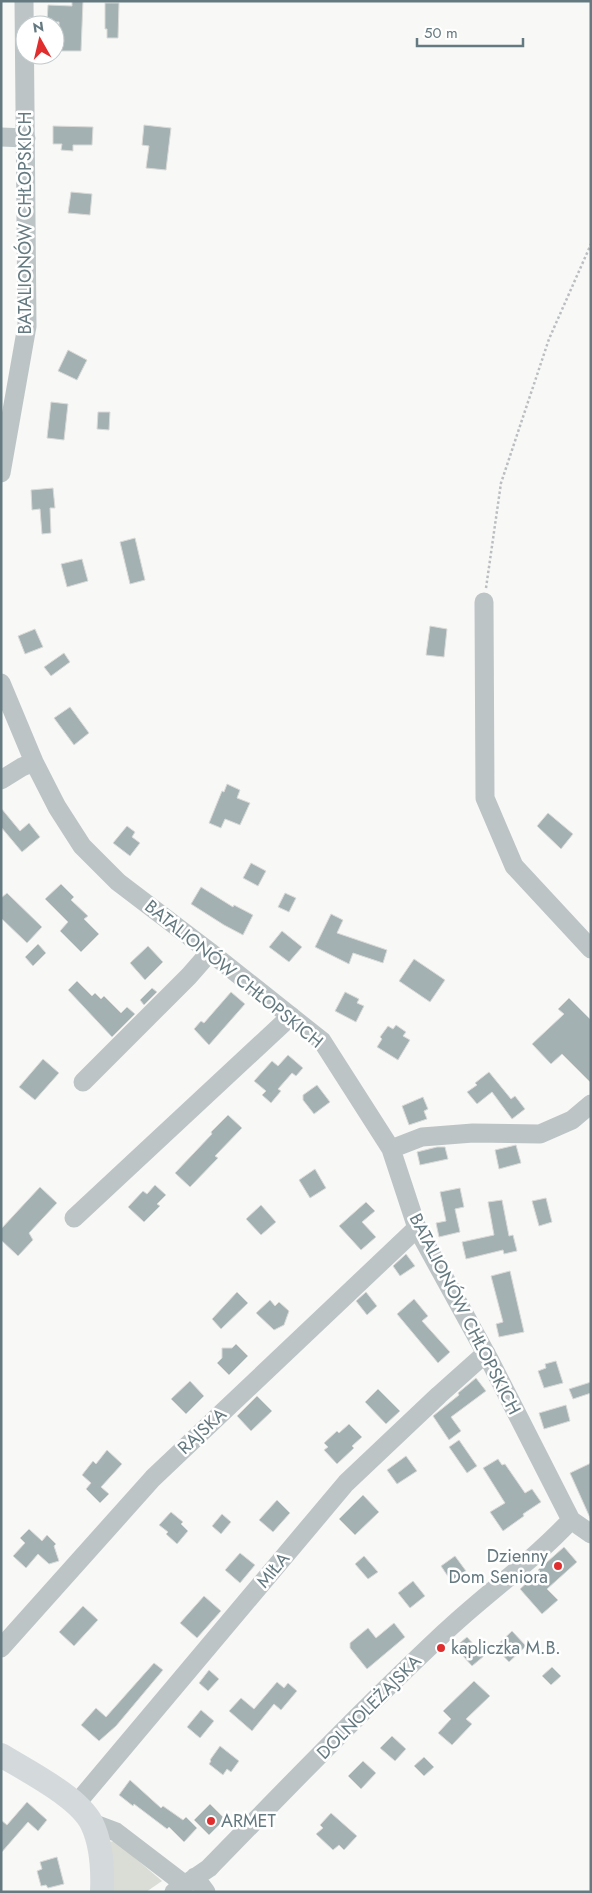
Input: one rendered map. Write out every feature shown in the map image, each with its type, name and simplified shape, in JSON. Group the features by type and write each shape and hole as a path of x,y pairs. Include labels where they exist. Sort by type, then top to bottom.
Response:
{"main road":[{"path":"2,1756 77,1803 92,1823 100,1848 103,1873 102,1892"}],"street":[{"name":"BATALIONÓW CHŁOPSKICH","path":"2,466 8,404 27,326 24,1"},
{"path":"1,136 26,138"},
{"path":"484,602 485,798 514,866 591,949"},
{"name":"BATALIONÓW CHŁOPSKICH","path":"1,683 34,762 56,807 82,846 118,882 322,1041 391,1149 417,1228 486,1353 571,1520"},
{"path":"1,780 34,762"},
{"path":"83,1082 189,976 210,952"},
{"path":"74,1218 291,1016"},
{"path":"391,1149 422,1137 473,1133 540,1134 572,1120 591,1104"},
{"name":"RAJSKA","path":"1,1648 153,1478 417,1228"},
{"name":"MIŁA","path":"77,1803 346,1483 439,1394 486,1353"},
{"path":"571,1520 591,1534"},
{"name":"DOLNOLEŻAJSKA","path":"189,1886 209,1868 386,1687 451,1627 554,1539 571,1520"},
{"path":"92,1823 116,1832 189,1886"}],"path":[{"path":"484,602 501,483 549,339 591,244"}],"shaded area":[{"path":"115,1841 162,1881 146,1892 112,1892 108,1842"}],"building":[{"path":"72,1 83,1 81,51 65,51 65,15 47,15 48,5 72,6"},
{"path":"105,3 119,3 118,38 107,38"},
{"path":"144,125 171,128 166,170 146,168 149,146 142,145"},
{"path":"53,126 93,127 92,145 73,145 73,151 61,150 62,144 53,144"},
{"path":"71,192 92,194 90,215 68,213"},
{"path":"68,350 87,360 77,380 58,371"},
{"path":"51,402 68,404 64,440 47,438"},
{"path":"98,412 110,412 109,430 97,429"},
{"path":"53,488 55,508 50,508 51,533 42,534 40,509 32,510 31,490"},
{"path":"135,538 145,580 130,584 120,542"},
{"path":"82,559 88,581 67,587 61,564"},
{"path":"430,626 447,629 444,657 426,655"},
{"path":"35,629 43,647 25,654 18,636"},
{"path":"64,653 70,662 51,676 44,667"},
{"path":"70,707 89,733 74,745 54,718"},
{"path":"227,784 240,790 237,798 250,803 240,825 225,819 221,828 209,823 222,791 224,792"},
{"path":"1,808 20,831 29,823 40,837 22,852 1,827"},
{"path":"548,813 573,834 561,849 537,826"},
{"path":"127,826 135,832 132,837 140,843 130,856 113,843"},
{"path":"251,863 266,871 258,886 243,878"},
{"path":"61,884 74,897 71,900 88,916 84,919 99,934 81,952 60,931 68,922 45,899"},
{"path":"201,887 233,907 234,905 253,915 243,935 191,904"},
{"path":"7,893 42,927 27,943 1,918 1,898"},
{"path":"285,893 296,898 289,912 278,907"},
{"path":"331,914 343,920 337,933 387,950 383,963 353,953 349,964 315,947"},
{"path":"282,931 302,947 289,962 269,947"},
{"path":"38,944 46,953 33,966 25,957"},
{"path":"148,946 163,962 145,980 130,963"},
{"path":"414,959 445,980 430,1002 399,981"},
{"path":"77,981 92,996 95,993 101,999 104,996 121,1013 127,1007 135,1014 112,1037 68,990"},
{"path":"152,988 157,992 144,1005 140,1000"},
{"path":"231,992 245,1004 209,1045 194,1029 201,1021 204,1023"},
{"path":"345,992 359,999 357,1003 364,1006 356,1022 335,1011"},
{"path":"569,998 591,1020 591,1083 562,1054 551,1064 532,1044 564,1014 558,1009"},
{"path":"396,1025 406,1032 403,1036 410,1040 398,1060 377,1047 382,1039 380,1037 388,1026 393,1029"},
{"path":"288,1055 303,1068 296,1076 292,1073 278,1089 281,1091 271,1103 262,1095 266,1091 254,1081 272,1061 278,1066"},
{"path":"43,1059 59,1073 35,1100 19,1087"},
{"path":"489,1072 511,1099 515,1096 525,1109 512,1119 492,1092 477,1104 467,1092 477,1085 475,1083"},
{"path":"317,1085 330,1102 314,1114 303,1100 303,1095"},
{"path":"423,1097 428,1109 424,1111 427,1119 409,1125 402,1106"},
{"path":"228,1115 242,1128 215,1156 218,1158 190,1187 175,1173"},
{"path":"516,1145 521,1163 499,1169 495,1150"},
{"path":"445,1147 448,1159 420,1165 417,1152"},
{"path":"315,1169 326,1188 310,1198 299,1180"},
{"path":"155,1185 166,1195 157,1204 160,1206 144,1222 128,1207 143,1191 147,1194"},
{"path":"40,1187 57,1203 29,1233 33,1240 18,1256 1,1240 1,1229"},
{"path":"460,1188 464,1207 455,1209 460,1232 439,1237 436,1223 446,1221 440,1192"},
{"path":"546,1198 552,1222 539,1226 532,1201"},
{"path":"502,1200 509,1236 513,1235 517,1251 504,1254 503,1250 466,1259 462,1242 494,1235 488,1202"},
{"path":"366,1202 375,1211 362,1222 376,1237 361,1250 339,1226"},
{"path":"261,1205 276,1222 261,1235 246,1219"},
{"path":"406,1254 415,1266 400,1276 393,1266"},
{"path":"510,1271 524,1332 499,1337 496,1324 503,1322 491,1276"},
{"path":"237,1292 248,1303 221,1329 212,1319"},
{"path":"366,1292 377,1306 367,1315 356,1301"},
{"path":"414,1299 428,1316 422,1321 450,1352 438,1363 397,1314"},
{"path":"270,1300 275,1306 279,1302 289,1311 284,1325 274,1330 256,1313"},
{"path":"236,1344 248,1356 229,1375 217,1363 222,1358 222,1348 232,1348"},
{"path":"556,1361 563,1383 544,1388 538,1371 546,1368 545,1364"},
{"path":"476,1378 486,1391 451,1417 461,1431 449,1440 433,1416"},
{"path":"190,1381 204,1396 186,1414 171,1399"},
{"path":"591,1382 591,1393 573,1399 569,1389"},
{"path":"378,1389 400,1411 386,1424 365,1402"},
{"path":"257,1396 272,1411 251,1431 237,1416"},
{"path":"566,1405 570,1421 544,1429 539,1413"},
{"path":"349,1424 362,1437 352,1446 354,1448 337,1464 324,1450 328,1447 324,1443 337,1431 339,1433"},
{"path":"459,1440 477,1466 467,1473 449,1447"},
{"path":"107,1450 122,1464 101,1487 109,1494 100,1503 86,1489 91,1483 82,1475 93,1461 96,1464"},
{"path":"406,1456 417,1471 397,1484 387,1470"},
{"path":"498,1459 502,1465 505,1464 525,1493 532,1489 541,1502 503,1531 490,1512 505,1503 483,1468"},
{"path":"591,1463 591,1520 570,1473"},
{"path":"363,1495 379,1512 355,1535 339,1519"},
{"path":"277,1500 290,1513 273,1532 259,1520"},
{"path":"171,1512 183,1522 181,1524 188,1531 177,1544 166,1534 168,1532 159,1525"},
{"path":"222,1514 231,1522 221,1534 212,1526"},
{"path":"29,1529 42,1541 47,1535 56,1544 54,1546 59,1561 49,1564 38,1554 26,1568 13,1556 25,1543 20,1538"},
{"path":"564,1547 577,1562 547,1589 558,1600 542,1614 520,1589"},
{"path":"240,1553 255,1565 240,1583 225,1570"},
{"path":"364,1556 378,1572 368,1579 355,1564"},
{"path":"455,1556 466,1571 451,1581 441,1566"},
{"path":"413,1581 425,1596 410,1608 398,1593"},
{"path":"204,1596 221,1611 197,1638 180,1623"},
{"path":"83,1606 98,1620 74,1646 59,1632"},
{"path":"394,1623 405,1637 367,1669 350,1648 350,1643 368,1628 376,1638"},
{"path":"512,1631 526,1646 509,1662 495,1647"},
{"path":"467,1637 484,1656 472,1666 455,1647"},
{"path":"154,1663 163,1670 116,1726 99,1741 81,1725 96,1708 106,1717"},
{"path":"552,1667 561,1676 551,1685 542,1676"},
{"path":"209,1670 219,1679 208,1691 199,1683"},
{"path":"474,1681 490,1696 466,1719 472,1724 452,1745 438,1733 451,1719 443,1711"},
{"path":"277,1682 284,1688 288,1683 297,1691 281,1710 274,1704 252,1731 229,1711 241,1698 254,1709"},
{"path":"201,1710 214,1721 200,1738 187,1727"},
{"path":"392,1736 406,1749 395,1761 380,1748"},
{"path":"220,1746 239,1761 231,1772 227,1769 223,1775 209,1764"},
{"path":"424,1757 434,1767 424,1776 414,1766"},
{"path":"363,1761 376,1773 361,1789 348,1776"},
{"path":"130,1780 161,1808 163,1806 183,1820 186,1817 197,1828 184,1842 169,1827 167,1829 134,1804 133,1806 119,1795"},
{"path":"27,1802 47,1820 38,1831 28,1822 1,1853 1,1820 7,1825"},
{"path":"210,1804 225,1819 209,1835 194,1820"},
{"path":"331,1813 357,1836 344,1850 339,1845 333,1850 316,1834 323,1828 320,1825"},
{"path":"57,1857 64,1884 48,1888 46,1885 41,1886 37,1871 42,1869 40,1862"}],"place":[{"name":"Dzienny Dom Seniora","path":"558,1566"},
{"name":"kapliczka M.B.","path":"441,1648"},
{"name":"ARMET","path":"211,1821"}]}
